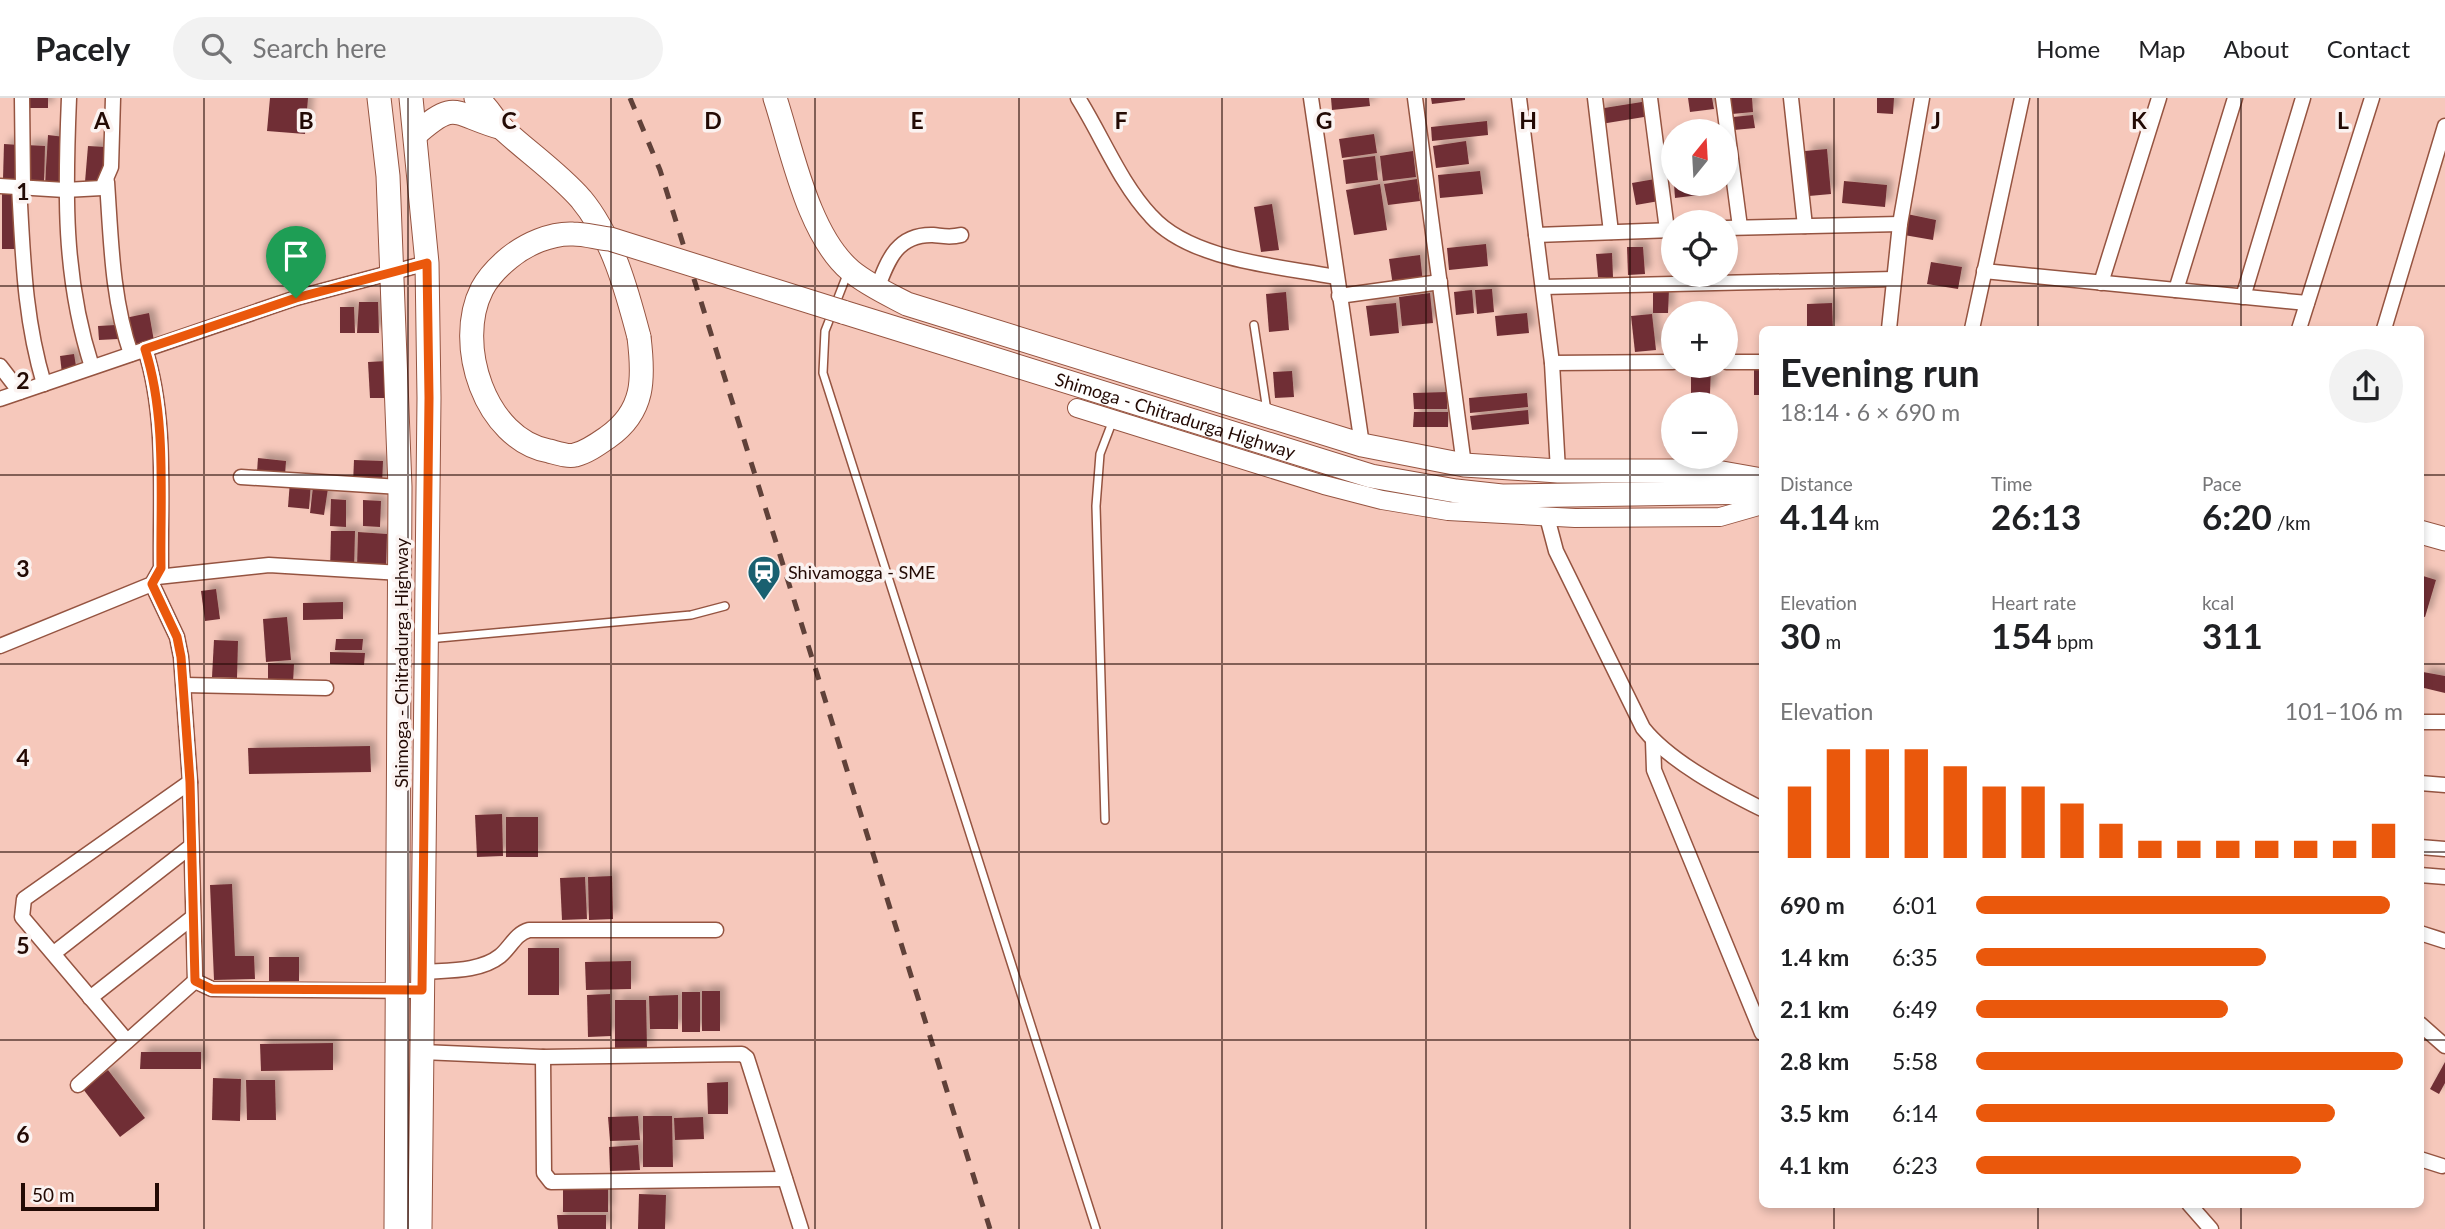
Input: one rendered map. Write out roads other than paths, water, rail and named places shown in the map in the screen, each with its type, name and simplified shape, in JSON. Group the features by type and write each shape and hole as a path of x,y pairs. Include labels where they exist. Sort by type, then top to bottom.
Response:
{"main road":[{"name":"Shimoga - Chitradurga Highway","path":"379,98 388,176 400,487 396,1229"},
{"name":"Shimoga - Chitradurga Highway","path":"411,98 427,263 429,398 424,639 420,1229"},
{"name":"Shimoga - Chitradurga Highway","path":"430,98 467,105 502,128 571,189 592,215 604,238 613,255 639,337 643,380 636,407 617,431 596,446 573,456 540,450 514,435 494,410 474,371 474,312 491,273 534,241 571,233 604,238 610,239 1371,476 1502,496 1759,492"},
{"path":"775,98 810,206 828,243 849,269 877,289 907,304 1362,445 1464,465 1558,471 1710,471 1759,479"},
{"path":"415,135 433,116 467,105"},
{"path":"2424,533 2444,538"}],"street":[{"path":"22,98 21,186 27,311 30,338 44,384"},
{"path":"69,98 65,190 71,287 78,322 92,367"},
{"path":"113,98 111,167 107,182 113,273 122,329 154,375 159,443 161,568 155,581 177,637 184,685 190,782 195,981"},
{"path":"1078,98 1152,218 1188,242 1223,256 1336,277"},
{"path":"1311,98 1362,445"},
{"path":"1415,98 1464,465"},
{"path":"1519,98 1552,363 1558,471"},
{"path":"1595,98 1611,232"},
{"path":"1650,98 1667,210"},
{"path":"1723,98 1731,210"},
{"path":"1791,98 1805,226"},
{"path":"1889,326 1900,224 1922,98"},
{"path":"1973,326 2022,98"},
{"path":"2101,283 2159,98"},
{"path":"2176,290 2235,98"},
{"path":"2243,297 2304,98"},
{"path":"2300,326 2372,98"},
{"path":"2385,326 2445,126"},
{"path":"0,186 94,190 107,182"},
{"path":"1738,228 1900,224"},
{"path":"1536,234 1661,230"},
{"path":"877,289 890,256 904,241 919,236 951,238 961,235"},
{"path":"0,399 296,298 427,263"},
{"path":"1984,271 2308,303"},
{"path":"1543,287 1894,279"},
{"path":"1339,296 1440,282"},
{"path":"1552,363 1661,362"},
{"path":"1738,362 1759,362"},
{"path":"0,366 20,392"},
{"path":"1077,408 1382,500 1448,511 1547,517 1720,517 1759,506"},
{"path":"241,477 400,487"},
{"path":"1547,517 1556,551 1643,728 1653,741 1729,793 1759,808"},
{"path":"0,646 155,581 269,565 401,573"},
{"path":"184,685 326,688"},
{"path":"2424,722 2445,722"},
{"path":"1653,741 1654,770 1759,1026"},
{"path":"127,1041 22,917 24,899 190,782"},
{"path":"2424,783 2445,785"},
{"path":"54,953 190,847"},
{"path":"2424,847 2445,849"},
{"path":"2424,875 2445,877"},
{"path":"90,998 193,917"},
{"path":"195,981 212,989 398,990 490,962 501,955 520,932 529,930 716,930"},
{"path":"2424,934 2445,941"},
{"path":"78,1086 195,981"},
{"path":"2424,1028 2445,1046"},
{"path":"422,1052 543,1057 742,1054 747,1058 801,1229"},
{"path":"543,1057 544,1173 551,1182 785,1179"},
{"path":"2424,1160 2442,1166"},
{"path":"2193,1208 2211,1229"}],"lane":[{"path":"849,269 825,331 823,373 1096,1229"},
{"path":"1254,325 1267,416"},
{"path":"1105,820 1096,506 1100,454 1114,419"},
{"path":"424,639 691,615 725,606"}],"railway":[{"path":"630,98 660,170 990,1229"}],"place":[{"name":"Shivamogga - SME","path":"764,602"}]}
